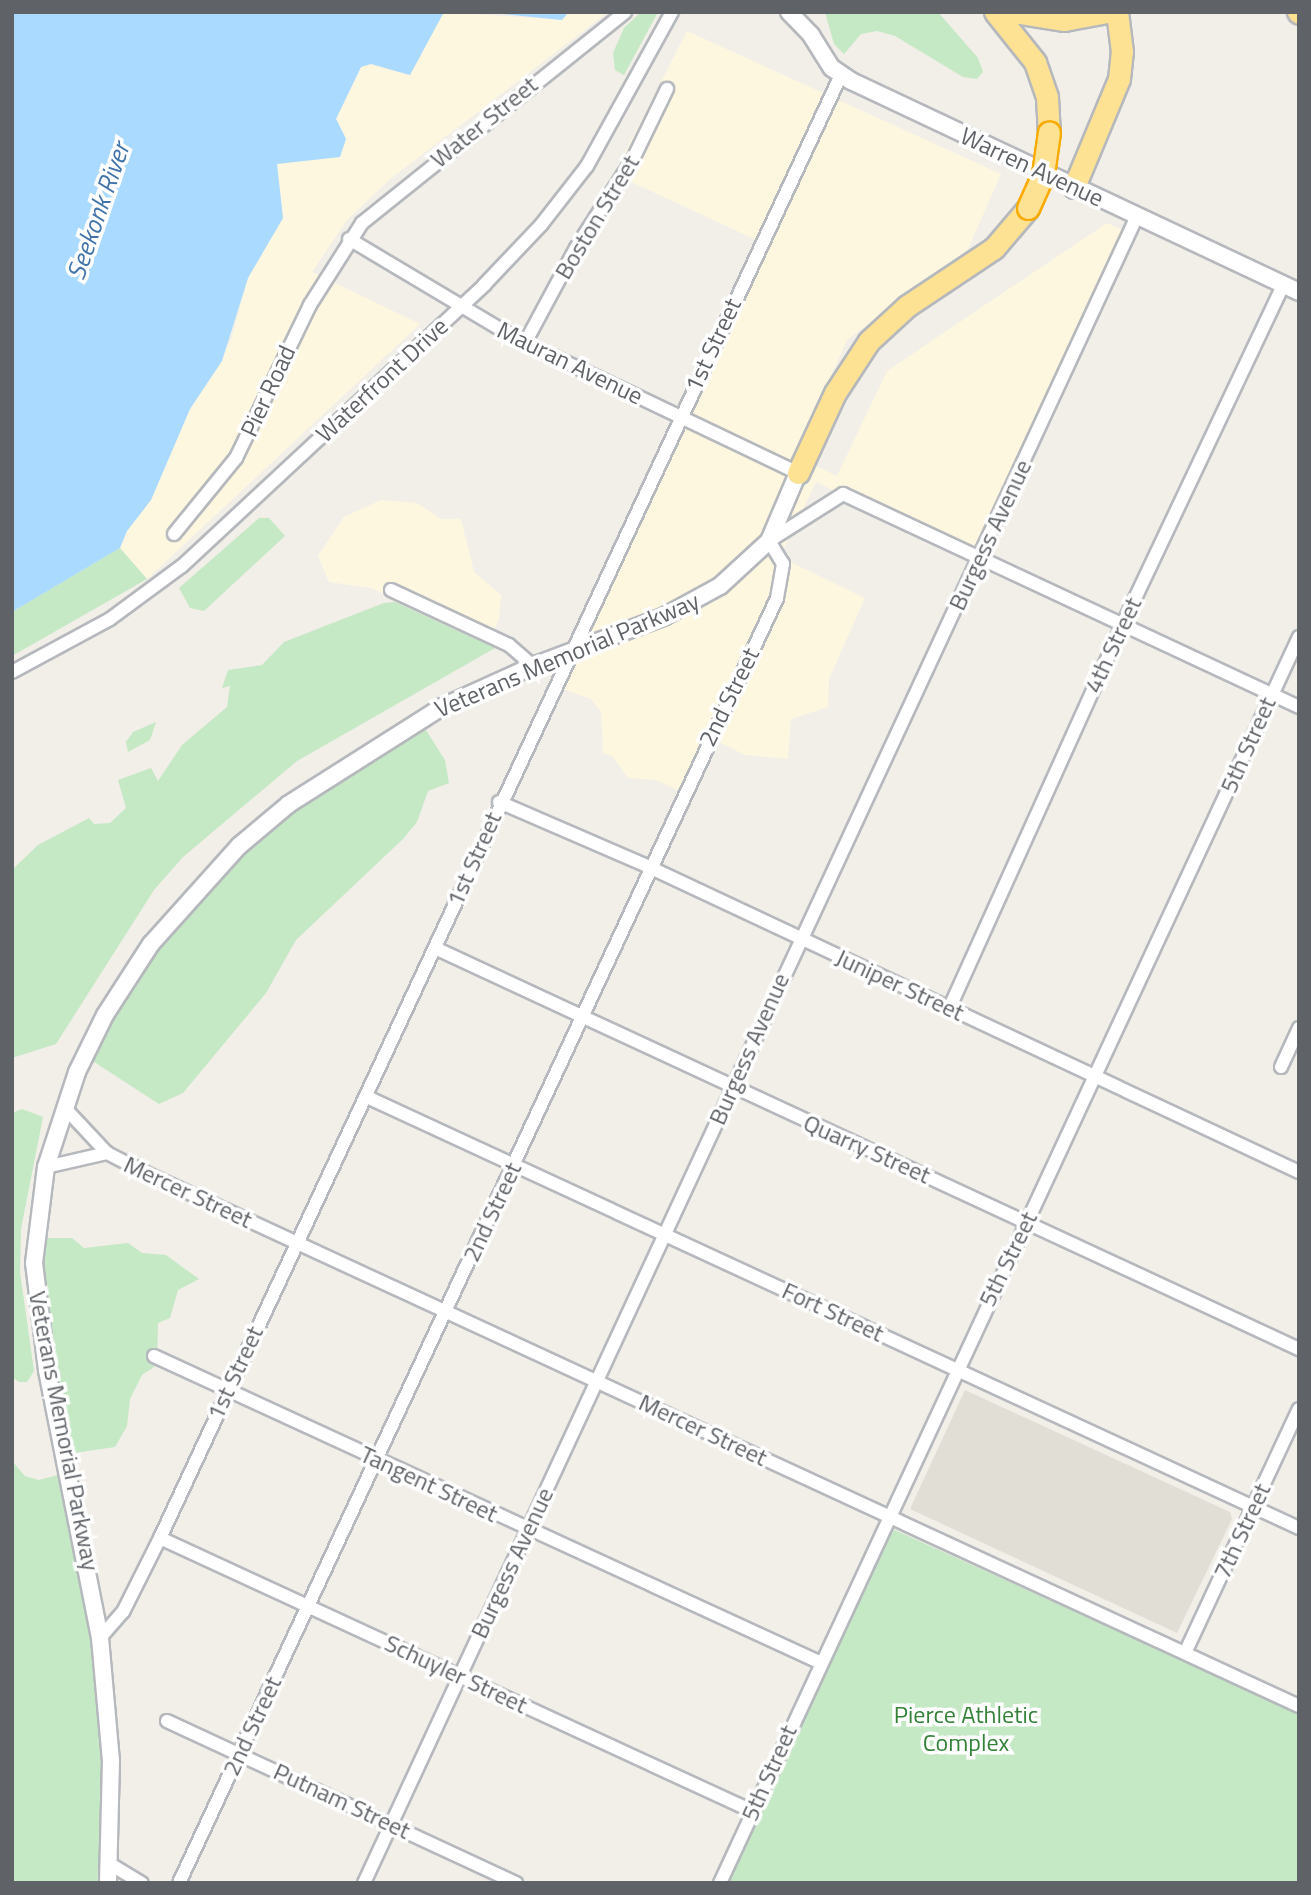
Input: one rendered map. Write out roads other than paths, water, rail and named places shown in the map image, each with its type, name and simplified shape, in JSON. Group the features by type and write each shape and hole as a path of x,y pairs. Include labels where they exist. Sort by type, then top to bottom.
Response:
{"highway":[{"path":"798,473 835,393 869,341 907,306 994,248 1028,208 1043,174 1049,132 1047,97 1035,62 995,12"},
{"path":"1013,12 1051,20 1098,15"},
{"path":"1074,187 1119,79 1122,38 1117,12"}],"main road":[{"path":"777,12 792,16"},
{"name":"Warren Avenue","path":"792,16 841,75 1299,292"},
{"name":"Veterans Memorial Parkway","path":"108,1883 111,1760 100,1638 40,1323 34,1264 46,1167 64,1107 105,1015 151,944 239,846 289,804 388,737 533,666 570,654 702,598 739,571 769,541 798,473"}],"street":[{"name":"Water Street","path":"349,239 380,206 625,12"},
{"name":"Waterfront Drive","path":"12,672 110,619 177,571 532,236 587,166 672,12"},
{"name":"1st Street","path":"100,1638 123,1612 160,1538 295,1241 367,1097 499,802 841,75"},
{"name":"Boston Street","path":"525,343 581,239 633,159 667,89"},
{"name":"Burgess Avenue","path":"364,1883 800,937 980,559 1137,216"},
{"name":"Mauran Avenue","path":"349,239 525,343 798,473"},
{"name":"Pier Road","path":"174,534 236,458 306,312 349,239"},
{"name":"4th Street","path":"949,1009 1122,626 1283,284"},
{"path":"769,541 843,494 1299,707"},
{"name":"2nd Street","path":"180,1883 375,1458 583,1018 649,867 777,598 783,564 769,541"},
{"path":"391,590 509,645 533,666"},
{"name":"5th Street","path":"720,1883 955,1369 1171,918 1270,694 1299,637"},
{"name":"Juniper Street","path":"499,802 649,867 1299,1172"},
{"name":"Quarry Street","path":"435,948 1299,1349"},
{"path":"1281,1067 1299,1028"},
{"name":"Fort Street","path":"367,1097 1299,1528"},
{"name":"Mercer Street","path":"64,1107 107,1153 1299,1706"},
{"name":"Mercer Street","path":"46,1167 107,1153"},
{"name":"Tangent Street","path":"155,1356 819,1662"},
{"name":"7th Street","path":"1185,1653 1299,1409"},
{"name":"Schuyler Street","path":"160,1538 752,1811"},
{"name":"Putnam Street","path":"167,1721 516,1883"},
{"path":"110,1864 142,1883"}],"water":[{"name":"Seekonk River","path":"12,12 444,12 410,75 371,64 361,67 336,119 346,139 340,157 277,164 283,218 248,278 222,361 190,409 151,500 127,531 120,548 12,612"},
{"path":"483,12 568,12 568,13 562,20"}],"park label":[{"name":"Pierce Athletic Complex","path":"966,1729"}]}
